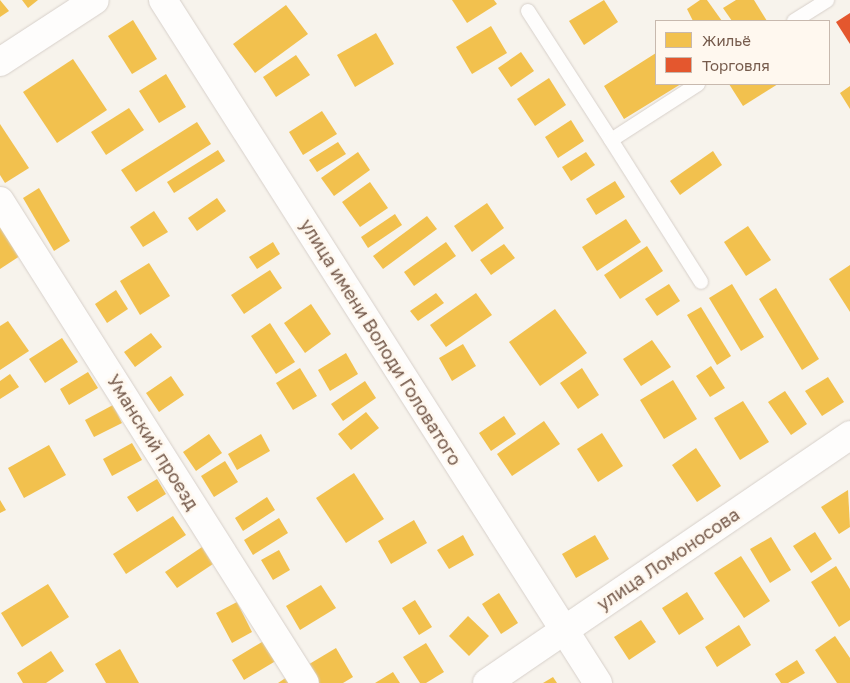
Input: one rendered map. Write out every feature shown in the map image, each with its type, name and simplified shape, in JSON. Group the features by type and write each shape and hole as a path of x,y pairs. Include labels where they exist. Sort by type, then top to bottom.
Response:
{"street":[{"path":"0,62 95,0"},
{"name":"улица имени Володи Головатого","path":"163,0 598,683"},
{"name":"Уманский проезд","path":"0,201 305,683"},
{"name":"улица Ломоносова","path":"487,683 850,435"}],"lane":[{"path":"796,20 827,0"},
{"path":"528,11 701,282"},
{"path":"611,140 696,85"}],"building: Жильё":[{"path":"0,0 9,11 0,17"},
{"path":"22,0 38,0 28,8"},
{"path":"452,0 494,0 497,4 467,23"},
{"path":"604,0 618,22 584,45 569,21"},
{"path":"700,0 707,0 721,20 692,20 687,9"},
{"path":"736,0 754,0 766,20 731,20 723,8"},
{"path":"286,5 308,34 255,73 233,44"},
{"path":"133,20 157,59 132,74 108,36"},
{"path":"491,26 507,53 472,74 456,47"},
{"path":"376,33 394,64 355,87 337,55"},
{"path":"521,52 534,71 511,87 498,68"},
{"path":"655,54 655,85 679,85 624,119 604,86"},
{"path":"296,55 310,75 276,97 263,77"},
{"path":"73,59 107,110 57,143 23,92"},
{"path":"166,74 186,107 159,123 139,91"},
{"path":"549,78 566,105 535,126 517,99"},
{"path":"730,85 776,85 743,106"},
{"path":"850,86 850,109 840,93"},
{"path":"129,108 144,130 106,155 91,132"},
{"path":"322,111 337,134 303,155 289,132"},
{"path":"571,120 584,141 558,158 545,137"},
{"path":"197,122 211,144 136,192 121,170"},
{"path":"0,124 29,168 5,183 0,175"},
{"path":"338,142 346,154 317,172 309,160"},
{"path":"218,150 225,161 174,193 167,182"},
{"path":"713,151 722,165 680,195 670,181"},
{"path":"358,152 370,170 334,196 321,178"},
{"path":"586,152 595,165 571,181 562,167"},
{"path":"615,181 625,197 596,215 586,199"},
{"path":"370,182 388,208 360,227 342,202"},
{"path":"39,188 70,241 54,251 23,198"},
{"path":"217,198 226,211 197,231 188,218"},
{"path":"487,203 504,228 472,252 454,226"},
{"path":"154,211 168,232 143,247 130,227"},
{"path":"395,214 402,225 368,248 361,237"},
{"path":"427,216 437,229 383,269 373,256"},
{"path":"0,217 23,254 0,269"},
{"path":"626,219 641,242 597,271 582,247"},
{"path":"748,226 771,260 746,276 724,242"},
{"path":"273,242 280,254 257,269 249,257"},
{"path":"446,242 456,256 414,286 404,272"},
{"path":"504,244 515,258 491,275 480,260"},
{"path":"647,246 663,271 620,299 604,275"},
{"path":"149,263 170,296 140,315 120,281"},
{"path":"850,265 850,312 829,279"},
{"path":"270,270 282,288 244,314 231,295"},
{"path":"669,284 680,301 657,316 645,299"},
{"path":"732,284 764,337 741,351 709,298"},
{"path":"776,288 819,359 802,370 759,299"},
{"path":"116,290 128,309 107,323 95,304"},
{"path":"436,293 444,303 418,321 410,311"},
{"path":"476,293 492,315 446,347 430,325"},
{"path":"311,304 331,334 305,353 284,323"},
{"path":"701,307 731,356 717,365 687,315"},
{"path":"555,309 587,353 540,386 509,342"},
{"path":"8,321 29,351 0,370 0,326"},
{"path":"270,323 295,362 276,374 251,336"},
{"path":"151,333 162,347 135,367 124,352"},
{"path":"62,338 78,362 45,383 29,359"},
{"path":"652,340 671,367 641,386 623,359"},
{"path":"463,344 476,366 452,381 439,358"},
{"path":"346,353 358,374 330,391 318,370"},
{"path":"711,366 725,388 710,397 696,376"},
{"path":"300,368 317,396 293,410 276,383"},
{"path":"582,368 599,395 578,409 560,383"},
{"path":"88,372 98,388 69,405 60,389"},
{"path":"10,374 19,387 0,399 0,381"},
{"path":"171,376 184,395 159,412 146,393"},
{"path":"828,377 844,402 822,416 805,391"},
{"path":"673,380 697,419 664,439 640,400"},
{"path":"365,381 376,398 343,421 331,404"},
{"path":"785,391 807,424 791,435 768,402"},
{"path":"743,401 769,442 740,460 714,418"},
{"path":"113,405 122,423 94,437 85,420"},
{"path":"366,412 379,428 351,450 338,434"},
{"path":"504,416 516,434 491,451 479,433"},
{"path":"544,421 560,444 512,476 497,454"},
{"path":"602,433 623,466 598,482 577,449"},
{"path":"209,434 222,453 196,471 183,452"},
{"path":"261,434 270,451 237,470 228,454"},
{"path":"132,443 142,460 112,476 103,459"},
{"path":"49,445 66,475 24,498 8,468"},
{"path":"696,448 721,486 697,502 672,465"},
{"path":"225,461 238,482 214,497 201,476"},
{"path":"354,473 384,519 346,543 316,498"},
{"path":"157,479 166,494 137,512 127,497"},
{"path":"848,490 850,527 839,534 821,507"},
{"path":"267,497 275,510 243,531 235,518"},
{"path":"0,500 6,510 0,513"},
{"path":"173,516 186,535 126,574 113,554"},
{"path":"279,518 288,533 253,555 244,540"},
{"path":"414,520 427,543 391,564 378,541"},
{"path":"815,532 832,559 811,573 793,546"},
{"path":"463,535 474,555 449,569 437,550"},
{"path":"595,535 609,559 576,578 562,554"},
{"path":"771,537 791,570 770,583 750,549"},
{"path":"202,547 213,564 177,588 165,572"},
{"path":"279,550 290,570 273,580 261,560"},
{"path":"741,556 770,601 744,618 714,573"},
{"path":"836,566 850,589 850,620 839,627 811,582"},
{"path":"48,584 69,617 22,647 1,613"},
{"path":"321,585 336,608 300,630 286,606"},
{"path":"687,592 704,619 679,635 662,608"},
{"path":"499,593 518,623 501,634 482,604"},
{"path":"415,600 432,627 419,635 402,608"},
{"path":"237,602 252,632 232,643 216,613"},
{"path":"468,616 489,636 469,656 449,636"},
{"path":"641,620 656,642 629,660 614,637"},
{"path":"739,625 751,645 717,667 705,647"},
{"path":"835,636 850,658 850,683 837,683 815,650"},
{"path":"267,639 279,659 244,680 232,660"},
{"path":"426,643 444,672 426,683 420,683 403,657"},
{"path":"336,648 353,677 343,683 316,683 306,666"},
{"path":"120,649 139,683 106,683 95,664"},
{"path":"51,651 64,671 46,683 23,683 17,673"},
{"path":"797,660 805,673 788,683 781,683 775,674"},
{"path":"393,672 400,683 375,683"},
{"path":"287,677 291,683 278,683"},
{"path":"553,677 557,683 543,683"}],"building: Торговля":[{"path":"850,13 850,44 836,22"}]}
